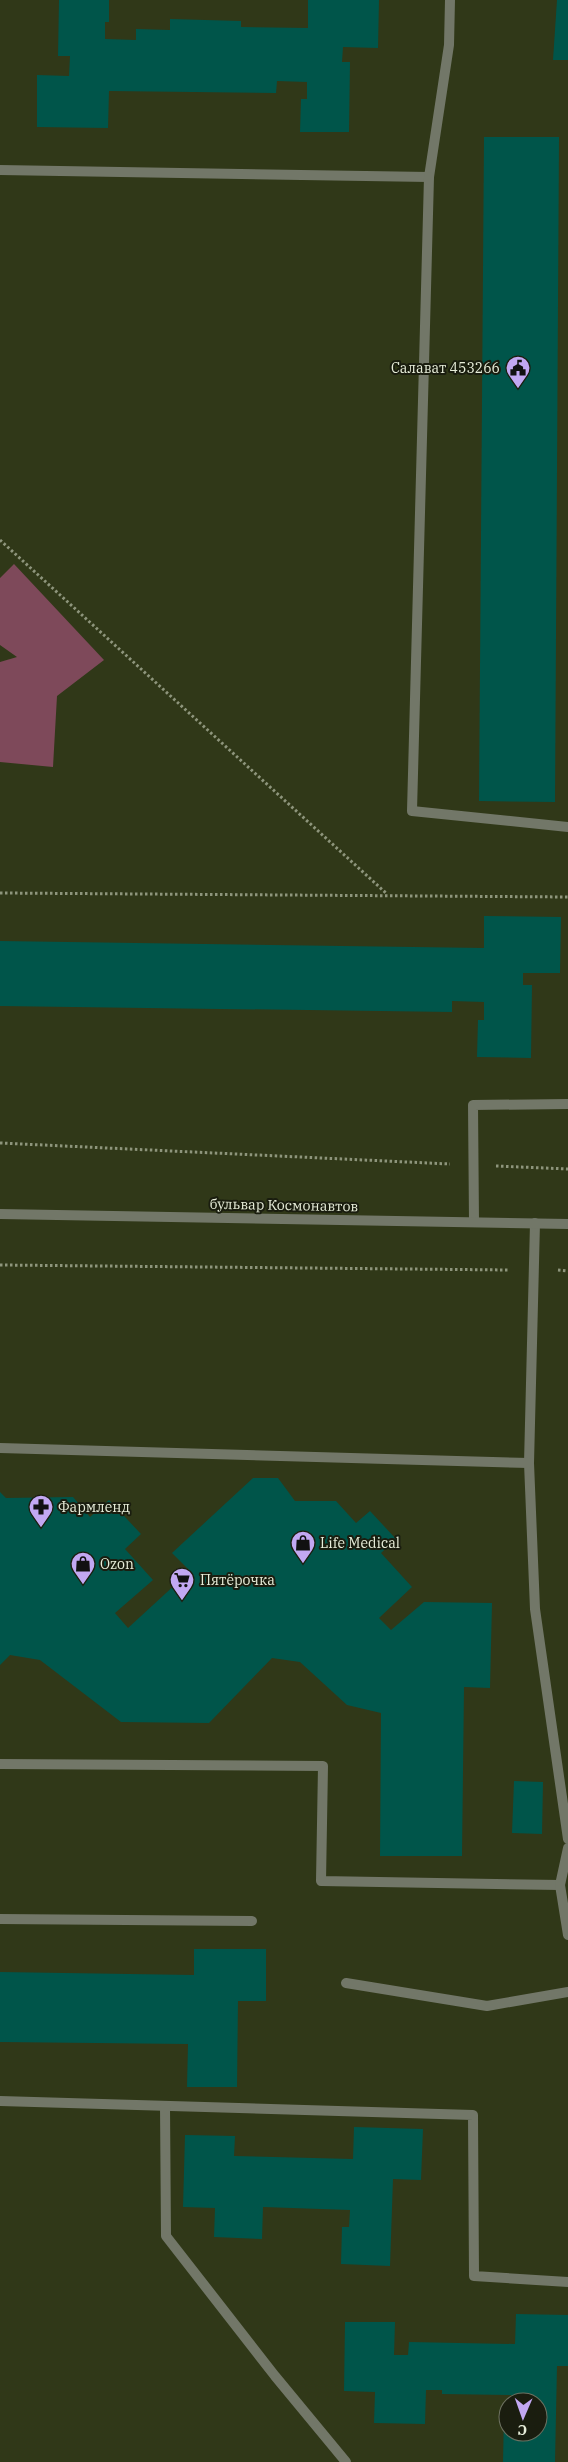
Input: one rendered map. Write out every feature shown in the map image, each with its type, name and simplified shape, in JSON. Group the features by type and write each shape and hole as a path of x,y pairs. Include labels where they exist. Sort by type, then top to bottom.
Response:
{"street":[{"path":"450,0 449,45 429,177 412,811 568,826"},
{"path":"0,170 429,177"},
{"path":"474,1222 473,1105 568,1104"},
{"name":"бульвар Космонавтов","path":"0,1214 568,1224"},
{"path":"535,1223 529,1463 535,1608 568,1839"},
{"path":"0,1448 529,1463"},
{"path":"0,1764 323,1766 321,1881 560,1885"},
{"path":"568,1848 560,1885 568,1936"},
{"path":"0,1919 252,1922"},
{"path":"346,1983 487,2006 568,1992"},
{"path":"0,2101 473,2115 474,2276 568,2282"},
{"path":"165,2106 166,2236 275,2376 346,2462"}],"path":[{"path":"0,540 387,894"},
{"path":"0,893 387,894 568,897"},
{"path":"0,1142 568,1169"},
{"path":"0,1266 568,1271"}],"shaded area":[{"path":"14,564 104,660 57,696 53,767 0,762 0,662 17,657 0,645 0,578"}],"building":[{"path":"59,0 109,0 109,22 105,22 105,39 136,40 136,29 170,30 170,19 241,21 241,27 308,28 308,0 379,0 378,48 343,47 342,62 350,62 349,132 300,132 301,99 307,99 307,82 277,81 276,93 109,91 108,128 37,127 37,75 69,76 70,56 58,56"},
{"path":"557,0 568,0 568,60 553,60"},
{"path":"484,137 559,137 555,802 479,801"},
{"path":"484,916 561,917 560,973 523,973 523,985 532,985 531,1058 477,1057 478,1020 484,1020 484,1002 452,1001 452,1012 0,1006 0,941 484,948"},
{"path":"253,1478 278,1478 295,1501 336,1501 356,1523 370,1511 396,1539 381,1553 412,1587 379,1618 391,1630 424,1602 492,1603 490,1688 464,1687 462,1856 380,1856 381,1713 347,1705 300,1662 272,1658 209,1723 121,1722 40,1660 10,1655 0,1665 0,1492 6,1498 73,1497 90,1517 109,1500 141,1534 125,1549 153,1580 115,1613 128,1628 190,1571 172,1553"},
{"path":"514,1781 543,1782 542,1834 512,1833"},
{"path":"194,1949 266,1949 266,2001 238,2001 237,2087 187,2087 188,2044 0,2042 0,1972 194,1975"},
{"path":"354,2127 423,2129 421,2180 393,2179 390,2266 341,2264 342,2227 349,2227 350,2210 263,2207 262,2239 214,2237 215,2208 183,2207 185,2135 235,2136 234,2156 353,2159"},
{"path":"516,2314 568,2315 568,2366 557,2366 555,2462 503,2462 503,2442 548,2442 548,2392 498,2392 498,2395 442,2394 442,2390 426,2390 425,2424 374,2423 375,2392 344,2391 345,2322 395,2322 394,2355 408,2355 409,2342 515,2344"}],"place":[{"name":"Салават 453266","path":"518,389"},
{"name":"Фармленд","path":"41,1528"},
{"name":"Life Medical","path":"303,1564"},
{"name":"Ozon","path":"83,1585"},
{"name":"Пятёрочка","path":"182,1601"}]}
